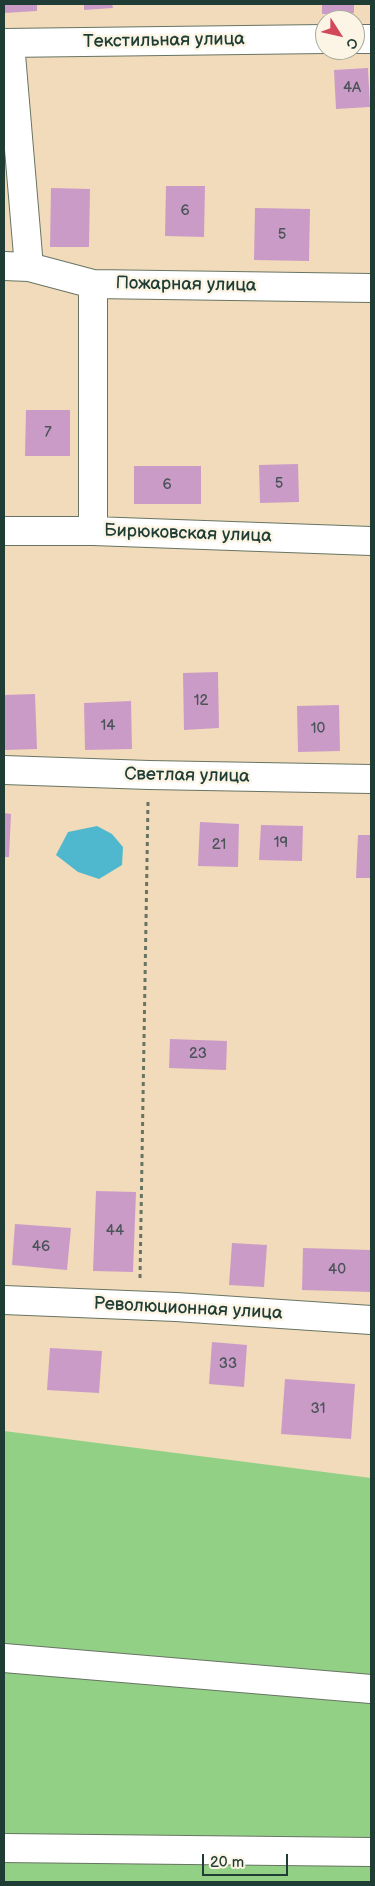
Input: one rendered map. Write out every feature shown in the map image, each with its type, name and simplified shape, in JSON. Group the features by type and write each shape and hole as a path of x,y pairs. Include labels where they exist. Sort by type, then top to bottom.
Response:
{"street":[{"name":"Текстильная улица","path":"7,43 315,39"},
{"path":"7,43 16,266"},
{"name":"Пожарная улица","path":"16,266 94,284 371,288"},
{"path":"93,530 94,284"},
{"name":"Бирюковская улица","path":"4,531 93,530 371,541"},
{"name":"Светлая улица","path":"4,770 371,780"},
{"name":"Революционная улица","path":"4,1300 371,1320"},
{"path":"4,1658 371,1689"},
{"path":"4,1848 371,1852"}],"path":[{"path":"140,1306 149,775"}],"green space":[{"path":"4,1431 371,1478 371,1882 4,1882"}],"water":[{"path":"97,826 112,834 123,847 122,865 99,879 78,872 56,855 68,832"}],"building":[{"path":"4,4 37,4 37,11 4,13"},
{"path":"84,4 112,4 113,8 84,10"},
{"path":"322,4 354,4 354,10 322,10"},
{"path":"368,68 370,107 336,109 334,70"},
{"path":"166,186 205,186 204,237 165,236"},
{"path":"51,188 90,189 89,247 50,247"},
{"path":"255,208 310,209 309,261 254,260"},
{"path":"26,410 70,410 70,456 25,456"},
{"path":"298,464 299,502 260,503 259,465"},
{"path":"134,466 201,466 201,504 134,504"},
{"path":"218,672 219,728 184,730 183,673"},
{"path":"35,694 37,749 4,750 4,695"},
{"path":"131,701 132,749 85,750 84,703"},
{"path":"339,705 340,751 298,752 297,706"},
{"path":"4,813 11,814 9,857 4,857"},
{"path":"200,822 239,824 238,867 198,866"},
{"path":"261,825 303,826 302,861 259,860"},
{"path":"358,835 371,835 371,878 356,878"},
{"path":"170,1039 227,1041 226,1070 169,1068"},
{"path":"96,1191 136,1192 133,1272 93,1271"},
{"path":"15,1224 71,1228 67,1270 12,1265"},
{"path":"232,1243 267,1245 264,1287 229,1285"},
{"path":"303,1248 371,1250 371,1292 302,1290"},
{"path":"212,1342 247,1345 244,1387 209,1384"},
{"path":"50,1348 102,1351 99,1393 47,1390"},
{"path":"285,1379 355,1384 351,1439 281,1434"}]}
